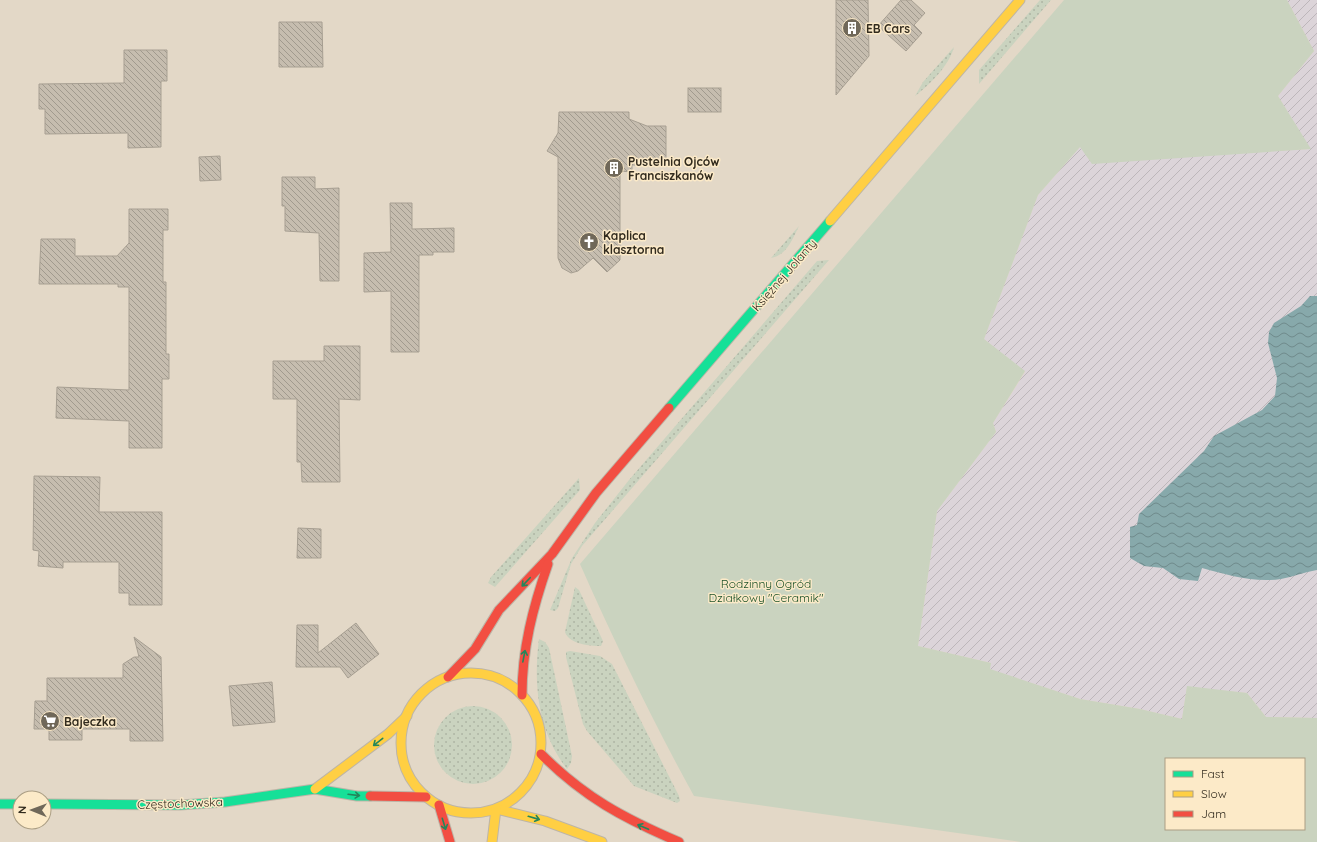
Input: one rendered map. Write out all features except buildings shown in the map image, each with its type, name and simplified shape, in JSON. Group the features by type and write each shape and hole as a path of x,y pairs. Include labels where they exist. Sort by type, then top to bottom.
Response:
{"main road":[{"name":"Księżnej Jolanty","path":"448,677 475,649 498,610 552,554 596,493 1020,0"},
{"name":"Księżnej Jolanty","path":"522,695 522,662 530,622 539,590 552,554"},
{"path":"464,673 480,673 496,677 510,684 522,695 532,708 538,722 542,738 541,754 535,771 526,787 513,800 496,809 474,814 462,813 439,806 426,797 414,784 406,768 402,751 402,733 407,716 417,699 431,686 448,677 464,673"},
{"name":"Częstochowska","path":"315,789 383,738 407,716"},
{"path":"541,754 575,787 603,807 629,821 679,842"},
{"name":"Częstochowska","path":"52,804 188,804 225,802 315,789 357,796 406,795 426,797"},
{"path":"0,804 12,804"},
{"path":"439,806 450,842"},
{"path":"496,809 545,821 593,841"},
{"path":"492,842 496,809"}],"shaded area":[{"path":"1287,0 1317,0 1317,718 1266,717 1247,693 1187,687 1182,719 1140,709 1080,699 989,669 991,663 918,646 937,511 996,432 993,423 1025,372 984,339 1038,195 1080,147 1236,153 1310,149 1278,96 1314,51"}],"green space":[{"path":"1040,0 1051,0 979,84 979,70"},
{"name":"Rodzinny Ogród Działkowy \"Ceramik\"","path":"1064,0 1287,0 1314,51 1278,96 1311,149 1092,164 1080,147 1038,195 984,339 1025,371 993,423 996,432 937,511 918,646 991,663 990,669 1080,699 1140,709 1182,719 1187,686 1247,693 1266,717 1317,718 1317,842 1021,842 694,796 663,739 580,564"},
{"path":"954,47 952,54 943,68 927,86 915,96 923,82"},
{"path":"799,226 785,250 781,254 771,258"},
{"path":"829,260 582,546 571,564 558,608 555,611 550,610 572,558 595,523 629,480 817,261"},
{"path":"579,478 580,490 495,587 488,583 491,577"},
{"path":"575,587 579,590 603,641 601,646 580,644 567,636 565,632"},
{"path":"539,639 545,642 549,648 572,756 571,763 567,769 557,755 550,740 540,707 537,674"},
{"path":"570,651 600,656 612,664 679,796 680,801 677,803 634,786 587,731 583,724 566,657 566,652"},
{"path":"473,706 488,709 500,718 509,730 512,745 509,760 500,772 488,781 473,784 458,781 446,772 437,760 434,745 437,730 446,718 458,709"}],"water":[{"path":"1310,296 1317,296 1317,570 1281,579 1261,580 1241,578 1202,568 1198,581 1179,579 1163,568 1144,566 1130,558 1130,527 1137,525 1139,514 1204,451 1214,436 1262,410 1275,396 1277,378 1268,343 1269,332 1274,323 1301,306"}],"traffic: fast":[{"path":"669,408 830,221"},
{"path":"52,804 180,805 225,802 315,789 357,796 370,796"},
{"path":"0,804 12,804"}],"traffic: slow":[{"path":"830,221 1020,0"},
{"path":"471,673 498,678 510,685 525,699 536,716 541,743 536,770 529,782 515,797 498,808 471,813 444,808 432,801 417,787 406,770 401,743 406,716 413,704 427,689 444,678 471,673"},
{"path":"315,789 388,734 407,716"},
{"path":"496,809 545,821 602,842"},
{"path":"492,842 496,809"}],"traffic: jam":[{"path":"448,677 475,649 499,610 552,554 596,493 669,408"},
{"path":"522,695 524,661 529,628 548,564"},
{"path":"541,754 573,783 605,805 622,815 679,842"},
{"path":"370,796 426,797"},
{"path":"439,805 450,842"}],"place":[{"name":"EB Cars","path":"852,28"},
{"name":"Pustelnia Ojców Franciszkanów","path":"614,168"},
{"name":"Kaplica klasztorna","path":"589,242"},
{"name":"Bajeczka","path":"50,721"}]}
